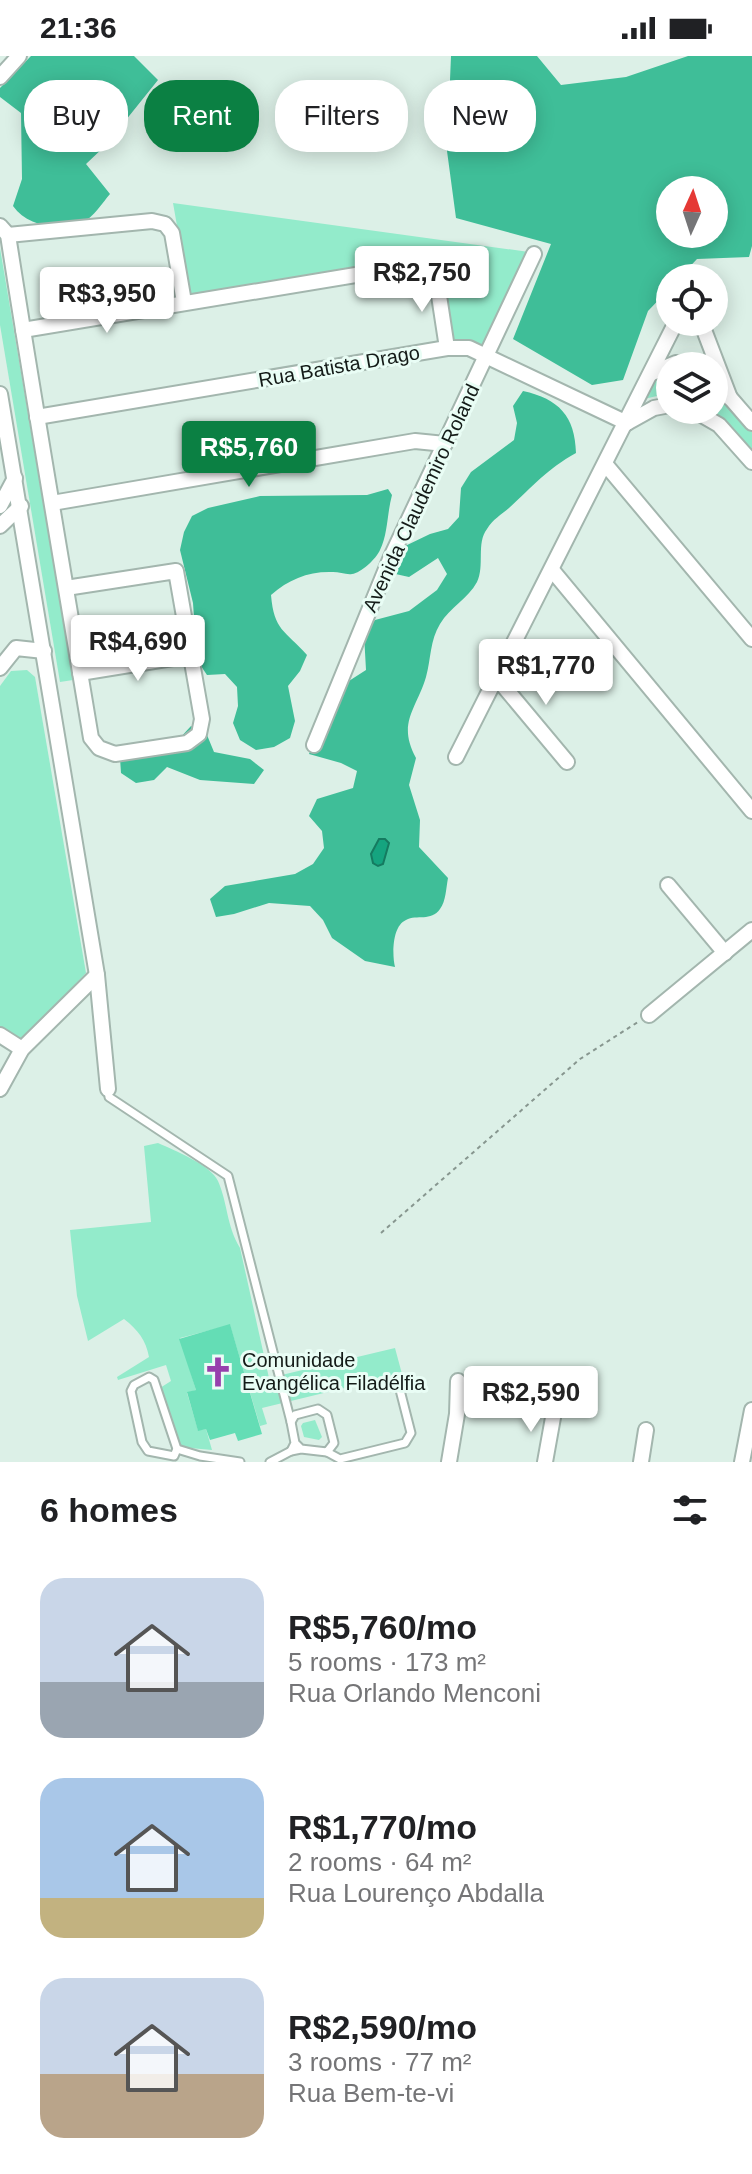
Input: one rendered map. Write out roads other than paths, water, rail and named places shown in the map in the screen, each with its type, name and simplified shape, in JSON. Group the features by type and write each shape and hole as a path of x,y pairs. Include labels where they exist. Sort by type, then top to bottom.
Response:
{"street":[{"path":"0,62 18,58"},
{"path":"0,77 18,58"},
{"path":"66,588 176,571 202,719 199,734 187,743 115,754 99,748 91,738 4,230 152,221 165,224 172,233 184,302"},
{"name":"Avenida Claudemiro Roland","path":"314,745 391,557 534,254"},
{"path":"23,330 416,265 427,267 436,276 447,348"},
{"path":"456,757 669,336"},
{"path":"706,336 730,398"},
{"name":"Rua Batista Drago","path":"37,417 447,348 469,348 627,423"},
{"path":"652,373 656,371"},
{"path":"0,394 97,975 108,1089"},
{"path":"728,396 752,423"},
{"path":"627,423 656,408"},
{"path":"717,424 752,462"},
{"path":"52,503 415,441 445,444"},
{"path":"606,465 752,639"},
{"path":"0,506 15,478"},
{"path":"0,526 21,506"},
{"path":"552,570 752,811"},
{"path":"0,668 16,648 44,651"},
{"path":"80,673 191,655"},
{"path":"496,677 567,762"},
{"path":"668,885 725,953"},
{"path":"649,1015 752,930"},
{"path":"0,1089 22,1049 97,975"},
{"path":"0,1035 22,1049"},
{"path":"449,1462 457,1414 458,1381"},
{"path":"742,1462 752,1410"},
{"path":"545,1462 554,1412"},
{"path":"641,1462 646,1430"}],"lane":[{"path":"108,1089 109,1097 228,1176 298,1446"},
{"path":"149,1377 154,1380 177,1449 174,1456 148,1451 142,1442 131,1391 134,1385 149,1377"},
{"path":"340,1461 405,1443 411,1433 400,1390"},
{"path":"291,1417 318,1409 327,1415 340,1461"},
{"path":"327,1452 334,1443"},
{"path":"270,1462 298,1446 327,1452 340,1461"},
{"path":"177,1449 240,1462"}],"place":[{"name":"Comunidade Evangélica Filadélfia","path":"218,1372"}]}
